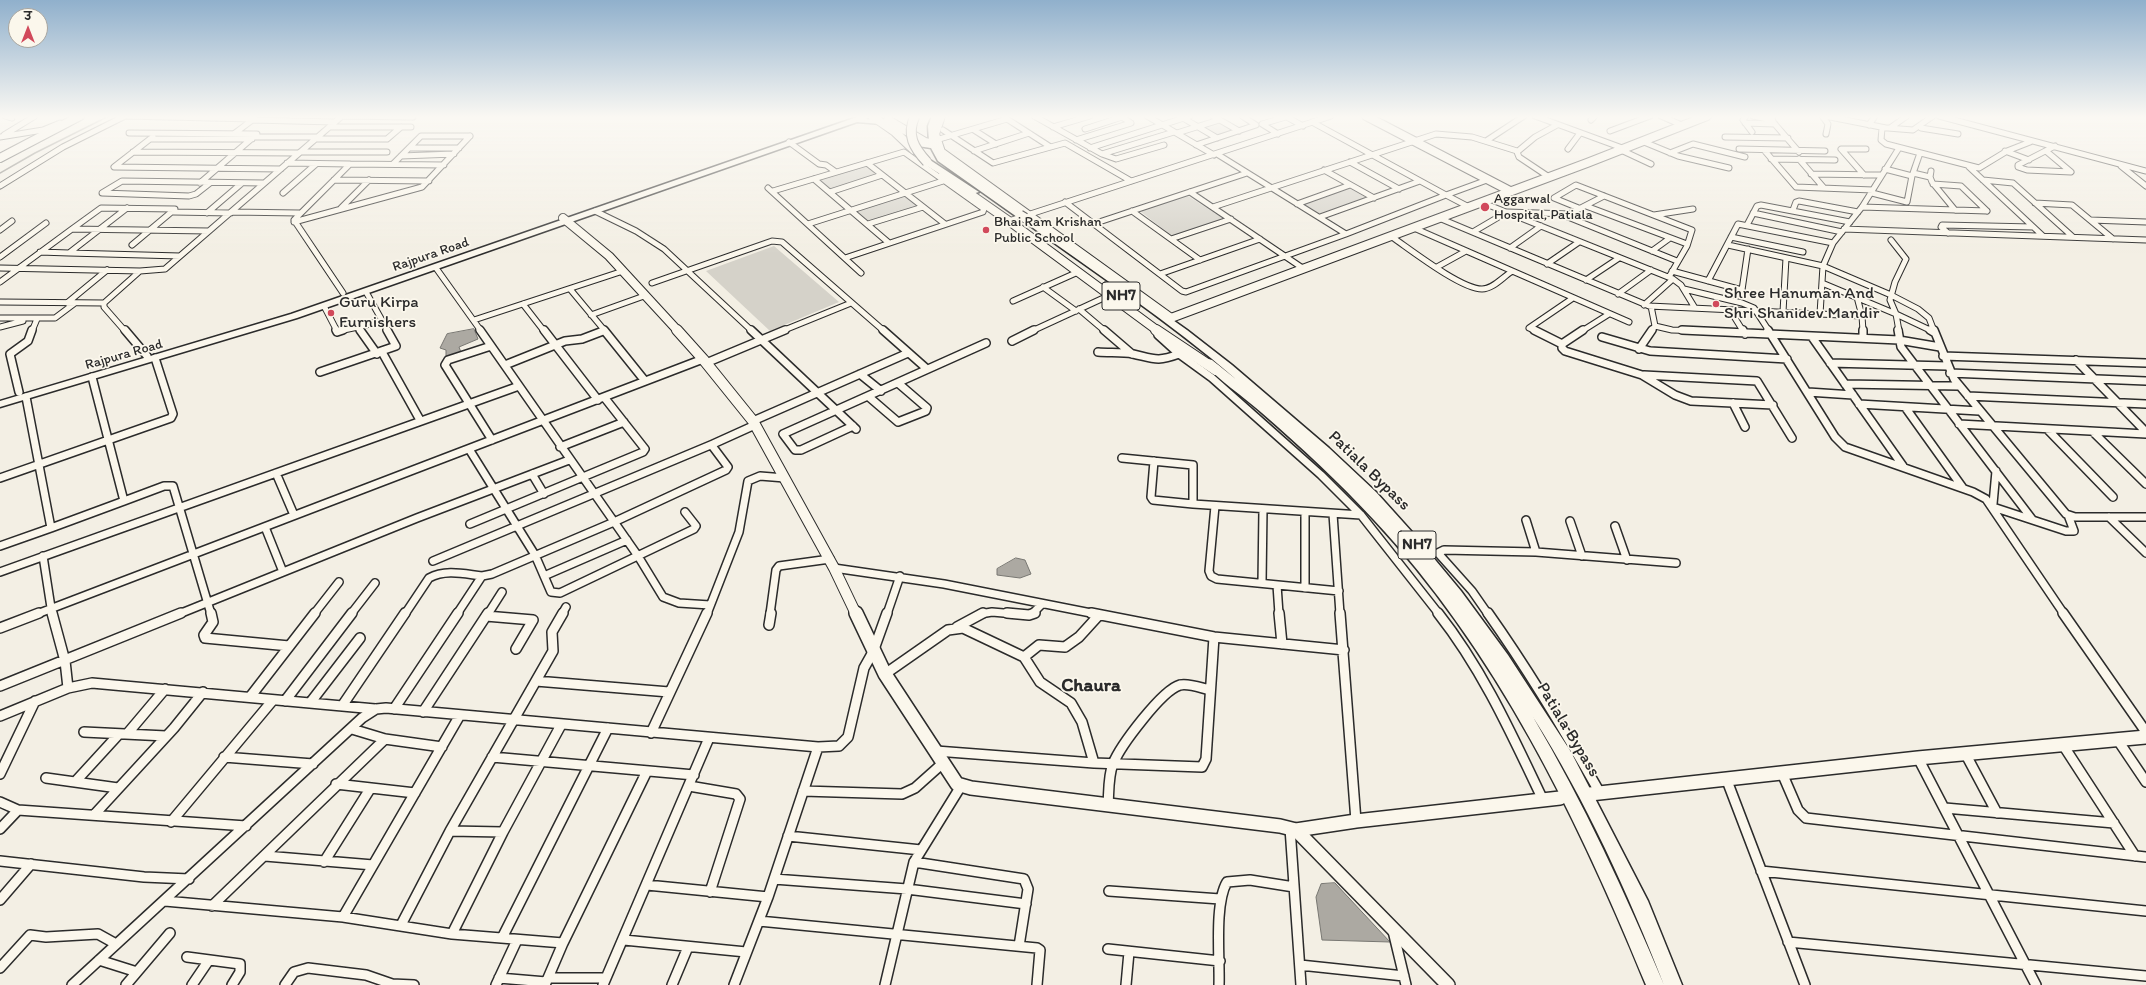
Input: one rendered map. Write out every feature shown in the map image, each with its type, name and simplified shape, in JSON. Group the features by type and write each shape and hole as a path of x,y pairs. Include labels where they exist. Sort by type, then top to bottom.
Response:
{"highway":[{"name":"NH7","path":"927,162 1018,218 1162,324 1223,374"},
{"name":"Patiala Bypass","path":"945,162 1018,218 1183,332 1228,367 1330,456 1372,495 1408,535 1456,594 1499,653 1566,756 1642,907 1673,985"},
{"name":"Patiala Bypass","path":"1223,374 1337,473 1402,544 1487,655 1551,761 1582,822 1641,949 1655,985"}],"main road":[{"name":"Rajpura Road","path":"0,404 22,395 151,357 246,332 436,268 565,220 731,162"},
{"name":"Rajpura Road","path":"0,398 22,395 92,377 595,211 733,162"}],"street":[{"path":"0,186 39,162"},
{"path":"121,162 114,168 281,168"},
{"path":"200,183 224,162"},
{"path":"294,222 420,188 429,181 447,162"},
{"path":"816,162 826,165 836,172"},
{"path":"773,191 871,162"},
{"path":"845,258 985,210 943,181 919,162"},
{"path":"926,162 1018,218 1168,316 1176,318 1392,237 1480,202 1590,162"},
{"path":"1098,162 1131,181"},
{"path":"1018,218 1192,162"},
{"path":"1227,162 1346,234"},
{"path":"1213,207 1350,162 1400,189"},
{"path":"1385,162 1469,207"},
{"path":"1452,162 1510,191"},
{"path":"1526,162 1549,177"},
{"path":"1647,162 1651,164"},
{"path":"1705,162 1729,168"},
{"path":"1774,162 1794,186 1873,191 1907,202"},
{"path":"1801,162 1824,188"},
{"path":"1852,162 1864,175"},
{"path":"1820,314 1823,266 1833,243 1862,207 1890,162"},
{"path":"1905,208 1917,162"},
{"path":"1953,162 1982,168 1990,162"},
{"path":"2026,162 2018,167 2027,170 2071,172 2059,162"},
{"path":"2113,162 2146,171"},
{"path":"0,268 161,271 287,163 444,165"},
{"path":"867,163 945,224"},
{"path":"2117,163 2145,185"},
{"path":"283,193 316,164"},
{"path":"294,222 299,213 350,164"},
{"path":"1968,166 2043,236"},
{"path":"1885,169 1913,174 1931,174 1933,184 1955,210"},
{"path":"1324,170 1374,198"},
{"path":"1093,224 1247,173"},
{"path":"1811,174 1882,175"},
{"path":"830,192 882,175"},
{"path":"814,179 889,243"},
{"path":"334,180 429,181"},
{"path":"340,209 369,180"},
{"path":"1065,202 1182,291 1191,292 1487,180"},
{"path":"1983,180 2012,182 2074,237"},
{"path":"210,183 196,194 188,196 102,193 116,183 122,181 264,183"},
{"path":"808,224 943,181"},
{"path":"1320,217 1420,182"},
{"path":"207,212 242,183"},
{"path":"1862,207 1987,210 1961,186 1933,184"},
{"path":"1297,204 1350,185"},
{"path":"1581,209 1554,198 1575,185 1692,230 1688,244 1677,261 1672,271 1671,278 1647,306"},
{"path":"768,188 861,273"},
{"path":"1190,192 1304,269"},
{"path":"1473,232 1507,212 1573,213 1604,196"},
{"path":"1793,210 1796,202 1799,201 1858,212"},
{"path":"1480,202 1671,278 1680,283 1695,308"},
{"path":"2035,203 2069,204 2113,239"},
{"path":"1747,225 1758,206 1761,205 1850,222"},
{"path":"1586,206 1688,244"},
{"path":"868,224 923,207"},
{"path":"0,282 100,208 175,209 132,245"},
{"path":"69,252 127,208"},
{"path":"1654,215 1693,209"},
{"path":"595,211 650,239 664,249 686,272 764,341 837,410 854,427 801,450 795,450 784,435 784,432 837,410 869,396 882,391 986,343"},
{"path":"1132,211 1200,260"},
{"path":"172,212 299,213"},
{"path":"1754,213 1843,231 2144,240 2146,244"},
{"path":"1561,214 1677,261"},
{"path":"1018,218 1078,272 1198,360 1223,374"},
{"path":"1439,218 1647,306 1862,316"},
{"path":"1171,239 1231,219"},
{"path":"565,220 609,256 623,271 704,361 754,423 832,564 873,652 885,674 952,779 961,786 1293,829 1560,798"},
{"path":"2091,220 2146,222"},
{"path":"0,230 12,221"},
{"path":"294,222 343,293"},
{"path":"0,257 46,223"},
{"path":"1708,281 1728,245 1737,225 1747,225 1833,243"},
{"path":"1948,233 1941,227 1942,225 2033,227"},
{"path":"1510,248 1541,226"},
{"path":"72,228 209,231"},
{"path":"1414,228 1511,272 1628,322"},
{"path":"1392,237 1437,267 1481,289 1485,289 1511,272"},
{"path":"1731,237 1803,252"},
{"path":"1652,251 1670,238"},
{"path":"1160,274 1260,239"},
{"path":"652,284 777,240 782,242 927,369"},
{"path":"1891,240 1906,259 1895,282 1890,304 1896,314 1899,340 1904,352 2032,519"},
{"path":"1547,264 1580,242"},
{"path":"1684,289 1746,304 1757,312 1835,437 1845,447 1903,466 1982,496 1994,506 2066,531 2074,531 2068,515 1979,411 1950,373 1936,333 1927,316 1891,295 1823,266 1728,245"},
{"path":"1672,271 1742,290 1748,249"},
{"path":"1437,267 1466,251"},
{"path":"40,252 180,256"},
{"path":"1586,280 1619,258"},
{"path":"1783,312 1786,258"},
{"path":"436,268 474,320 569,460 595,494 638,556 663,597 667,600 710,605"},
{"path":"67,303 107,270"},
{"path":"1618,294 1651,270"},
{"path":"0,302 104,303 140,271"},
{"path":"474,320 623,271"},
{"path":"1013,301 1078,272"},
{"path":"1822,283 1896,314 1936,333"},
{"path":"1043,287 1077,310 1132,354"},
{"path":"570,289 645,382"},
{"path":"320,372 380,353 393,348 396,344 380,321 366,292"},
{"path":"1012,341 1110,295"},
{"path":"591,315 644,296"},
{"path":"1857,297 1862,316 1863,338"},
{"path":"1573,298 1529,328 1562,344 1562,348 1565,351 1642,375 1756,381 1761,385 1792,438"},
{"path":"0,318 55,318 75,303"},
{"path":"0,478 165,422 173,414 151,357 104,307 104,303"},
{"path":"0,628 601,398 764,341 851,303"},
{"path":"470,524 583,478 645,450 624,422 554,345 523,304"},
{"path":"324,306 337,332 380,321"},
{"path":"1647,306 1655,326"},
{"path":"1730,310 1745,334"},
{"path":"1562,344 1609,314"},
{"path":"0,327 34,319"},
{"path":"34,319 28,341 10,354 22,395 39,465 52,528"},
{"path":"1655,326 1668,330 1899,340 1940,347"},
{"path":"1638,349 1655,326"},
{"path":"358,327 380,353 420,420"},
{"path":"1156,330 1160,337 1179,354 1212,378 1246,407 1321,475 1361,515 1452,630 1474,663 1491,693 1543,800"},
{"path":"504,366 554,345 582,339 603,331"},
{"path":"1602,337 1638,349 1650,351 1787,358"},
{"path":"1812,337 1903,466"},
{"path":"491,346 445,363 444,366 492,440"},
{"path":"1098,352 1132,354 1151,360 1168,358 1179,354"},
{"path":"433,561 713,444 818,392 908,353"},
{"path":"1943,356 2146,363"},
{"path":"2076,360 2146,433"},
{"path":"1830,363 1947,366"},
{"path":"1950,373 2146,381"},
{"path":"860,374 882,391"},
{"path":"1642,375 1682,398 1697,401 1773,405"},
{"path":"92,377 124,501"},
{"path":"869,396 898,422 926,411 927,408 898,383"},
{"path":"1845,384 1960,386"},
{"path":"0,572 468,402 518,386"},
{"path":"1808,392 1853,395"},
{"path":"1968,396 2146,404"},
{"path":"1733,403 1745,426"},
{"path":"1859,404 1979,411"},
{"path":"1905,407 1964,489"},
{"path":"560,447 624,422"},
{"path":"1959,424 2093,432 2146,433"},
{"path":"2047,429 2113,497"},
{"path":"2093,432 2144,481"},
{"path":"342,706 429,578 435,574 443,573 482,576 492,574 614,522 726,470 728,466 713,447 713,444"},
{"path":"469,449 535,555 551,592 560,593 695,528 696,526 685,512"},
{"path":"1122,458 1193,465 1193,504"},
{"path":"0,686 65,661 209,601 569,460"},
{"path":"1154,461 1151,497 1153,500 1263,510 1361,515"},
{"path":"1996,471 1994,506 2006,530 2146,732"},
{"path":"276,473 294,516"},
{"path":"532,474 544,494"},
{"path":"651,733 710,605 739,530 748,480 751,477 758,476 785,478"},
{"path":"0,546 169,485 173,486 193,554 209,601 213,622 204,635 205,638 289,646"},
{"path":"1215,506 1209,571 1211,576 1217,579 1339,591"},
{"path":"1262,583 1263,510"},
{"path":"1305,512 1305,588"},
{"path":"1333,514 1356,821"},
{"path":"2068,515 2075,517 2146,517"},
{"path":"2109,517 2146,553"},
{"path":"1526,520 1536,552"},
{"path":"1570,521 1582,556"},
{"path":"1616,526 1627,560"},
{"path":"265,527 283,572"},
{"path":"544,576 626,540"},
{"path":"1676,563 1536,552 1444,550 1438,553 1472,591 1523,663 1564,728 1595,793 1965,753 2146,737"},
{"path":"43,556 51,609 65,661 68,688"},
{"path":"769,625 776,570 779,566 832,564 1214,637 1344,650"},
{"path":"394,709 482,576"},
{"path":"0,716 68,688 85,683 99,683 273,700 376,709 394,709 709,738 818,747 839,746 848,737 864,668 873,652 900,576"},
{"path":"250,697 339,582"},
{"path":"285,701 375,583"},
{"path":"1277,585 1282,644"},
{"path":"423,712 502,592"},
{"path":"885,674 948,630 957,627 978,613 989,611 1030,615 1035,613 1042,604"},
{"path":"401,925 450,831 553,651 552,632 566,607"},
{"path":"1024,657 1039,645 1065,647 1072,643 1098,615"},
{"path":"486,616 533,620 516,649"},
{"path":"957,627 1030,661 1036,678 1076,708 1094,763"},
{"path":"935,751 1094,763 1199,768 1204,766 1214,637"},
{"path":"310,703 360,638"},
{"path":"536,681 669,692"},
{"path":"1108,806 1113,764 1137,726 1170,691 1180,685 1210,690"},
{"path":"75,782 165,689"},
{"path":"94,815 166,736 202,692"},
{"path":"171,822 224,756 273,700"},
{"path":"0,774 35,701"},
{"path":"72,985 352,729 362,718 376,709"},
{"path":"343,917 460,715"},
{"path":"452,934 503,832 561,724"},
{"path":"502,938 608,728"},
{"path":"352,729 385,739 442,748"},
{"path":"84,732 166,736"},
{"path":"517,940 498,981 604,981 624,940 709,738"},
{"path":"212,906 336,784 385,739"},
{"path":"2117,739 2146,782"},
{"path":"2064,744 2135,856"},
{"path":"734,985 768,897 818,747"},
{"path":"1965,753 1998,813"},
{"path":"224,756 313,764"},
{"path":"492,757 694,775"},
{"path":"1918,758 2036,985"},
{"path":"803,791 902,794 915,788 943,763"},
{"path":"546,982 647,771"},
{"path":"1782,772 1798,810 1806,818 1958,834 2146,857"},
{"path":"46,778 118,788"},
{"path":"1726,778 1804,985"},
{"path":"336,784 415,793"},
{"path":"689,786 728,792 739,796 739,803 710,892"},
{"path":"885,985 914,862 961,786"},
{"path":"324,862 370,789"},
{"path":"0,802 18,810 171,822 246,826"},
{"path":"1945,808 2114,823"},
{"path":"0,829 18,810"},
{"path":"1293,829 1294,887 1301,985"},
{"path":"1293,829 1448,985"},
{"path":"450,831 503,832"},
{"path":"788,836 921,850"},
{"path":"264,856 373,865"},
{"path":"0,860 144,877 189,878"},
{"path":"914,862 1024,878 1028,885 1019,946"},
{"path":"0,900 31,864"},
{"path":"1761,871 2146,911"},
{"path":"774,879 907,889 1026,904"},
{"path":"1219,985 1220,899 1224,885 1233,880 1294,887"},
{"path":"647,885 768,897"},
{"path":"1110,891 1220,899"},
{"path":"165,901 343,917 452,934 563,944"},
{"path":"759,921 1037,948 1040,950 1037,985"},
{"path":"1300,965 1405,981 1393,931"},
{"path":"126,985 170,933"},
{"path":"0,968 21,943 30,935 46,937 98,934 116,944"},
{"path":"624,940 746,952"},
{"path":"1788,942 2025,966 2146,976"},
{"path":"672,985 688,947"},
{"path":"1108,949 1220,961"},
{"path":"1126,985 1129,952"},
{"path":"187,957 240,964 240,972 232,985"},
{"path":"99,960 137,972"},
{"path":"192,985 209,960"},
{"path":"285,985 294,972 308,968 366,975 396,985 414,985"}],"shaded area":[{"path":"865,164 880,175 831,190 818,179"},
{"path":"1349,188 1367,198 1320,215 1304,205"},
{"path":"904,195 918,206 870,222 855,210"},
{"path":"1188,196 1224,219 1173,237 1140,211"},
{"path":"774,246 839,302 770,331 706,271"},
{"path":"474,329 478,339 459,347 462,355 446,357 446,350 440,348 447,334"},
{"path":"1016,558 1025,560 1031,574 1020,578 997,575 997,569"},
{"path":"1335,883 1390,942 1322,940 1316,897 1321,884"}],"waterway":[{"path":"0,173 19,162"}],"place":[{"name":"Aggarwal Hospital, Patiala","path":"1485,207"},
{"name":"Bhai Ram Krishan Public School","path":"986,230"},
{"name":"Shree Hanuman And Shri Shanidev Mandir","path":"1716,304"},
{"name":"Guru Kirpa Furnishers","path":"331,313"}],"district":[{"name":"Chaura","path":"1091,686"}]}
